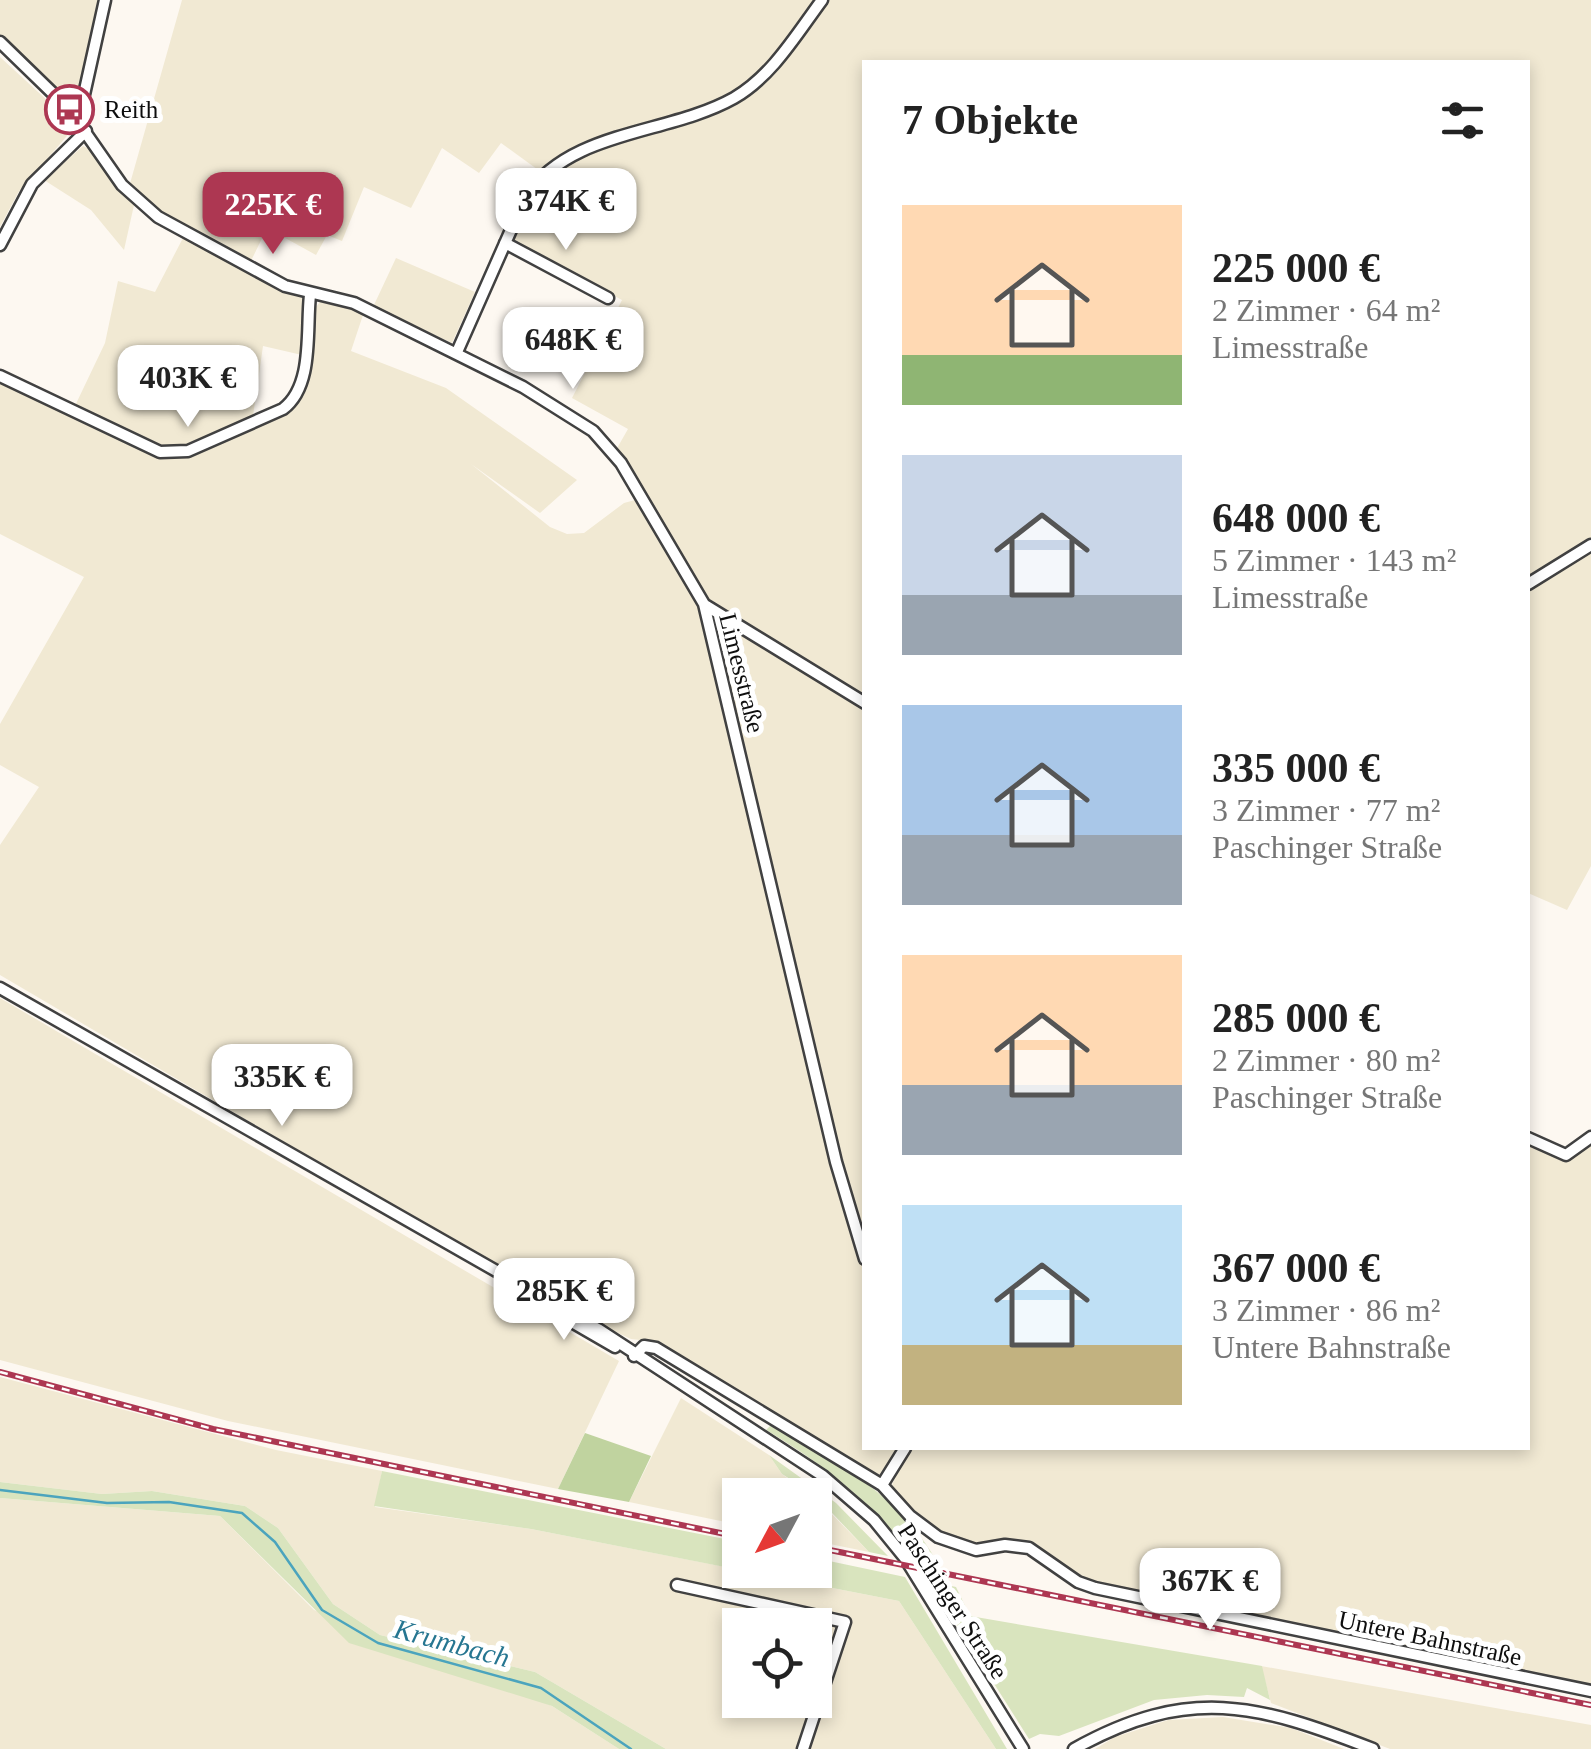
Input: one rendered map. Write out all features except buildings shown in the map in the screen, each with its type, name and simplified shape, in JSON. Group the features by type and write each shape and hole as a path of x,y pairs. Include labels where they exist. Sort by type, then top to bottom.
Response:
{"street":[{"path":"74,116 83,99 104,0"},
{"path":"457,352 526,196 551,168 580,152 736,96 774,62 822,0"},
{"name":"Limesstraße","path":"0,42 74,116 122,185 144,208 275,281 310,295 354,303 457,352 562,409 604,441 640,491 704,604 836,1162 862,1249"},
{"path":"0,244 32,184 86,131"},
{"path":"505,243 608,298"},
{"path":"0,376 148,448 188,451 283,409 296,398 303,378 310,295"},
{"path":"1530,583 1591,545"},
{"path":"704,604 862,701"},
{"name":"Paschinger Straße","path":"0,985 518,1288 594,1337 634,1356 808,1466 874,1520 912,1568 1023,1749"},
{"path":"67,1025 74,1014"},
{"path":"1530,1139 1566,1155 1591,1137"},
{"name":"Untere Bahnstraße","path":"634,1356 644,1346 656,1348 882,1485 910,1516 938,1536 976,1550 1005,1545 1029,1548 1086,1586 1591,1692"},
{"path":"882,1485 904,1450"},
{"path":"677,1585 846,1622 804,1749"},
{"path":"1074,1749 1151,1714 1220,1707 1274,1714 1373,1749"}],"shaded area":[{"path":"0,0 102,0 89,41 80,98 75,105 0,36"},
{"path":"182,0 819,0 773,61 739,91 712,104 568,153 541,172 501,143 479,173 442,148 411,208 364,187 342,241 327,235 316,255 267,228 250,263 158,210 129,187"},
{"path":"825,0 1591,0 1591,541 1530,579 1530,60 862,60 862,698 706,600 616,450 628,429 572,398 622,300 510,240 525,206 545,177 582,154 740,99"},
{"path":"0,57 62,114 72,130 18,193 0,227"},
{"path":"83,146 93,151 134,205 124,250 91,210 44,180"},
{"path":"184,236 302,298 302,355 263,346 253,416 200,444 169,450 73,410 105,343 118,281 155,292"},
{"path":"396,258 475,292 452,343 373,307"},
{"path":"320,302 364,312 351,351 446,388 577,480 540,513 471,464 550,527 567,534 584,533 624,503 639,499 696,595 706,620 845,1210 862,1259 862,1450 900,1450 885,1475 869,1473 705,1377 657,1342 631,1339 600,1325 576,1307 553,1300 0,975 0,845 39,787 0,765 0,724 84,577 0,534 0,379 134,445 170,455 293,408 305,378 311,313"},
{"path":"1591,550 1591,866 1567,910 1530,894 1530,587"},
{"path":"715,615 862,704 862,1239 813,1051 713,623"},
{"path":"0,998 619,1361 558,1489 228,1421 0,1360"},
{"path":"1530,1143 1571,1160 1591,1143 1591,1688 1096,1587 1032,1547 985,1546 951,1540 918,1520 890,1489 908,1450 1530,1450"},
{"path":"0,1377 276,1450 382,1471 375,1507 531,1529 722,1566 722,1588 832,1588 899,1601 996,1749 666,1749 535,1672 380,1635 333,1604 278,1528 245,1506 152,1491 102,1494 0,1482"},
{"path":"681,1398 769,1455 787,1478 722,1478 722,1521 629,1502"},
{"path":"0,1498 220,1516 314,1610 552,1706 619,1749 0,1749"},
{"path":"832,1514 869,1552 832,1544"},
{"path":"1261,1666 1591,1725 1591,1749 1390,1749 1271,1703"},
{"path":"1223,1717 1291,1728 1344,1749 1095,1749 1115,1737 1168,1720"}],"green space":[{"path":"772,1424 865,1482 906,1519 938,1564 915,1562 883,1522 848,1488 766,1430"},
{"path":"585,1433 651,1456 629,1502 558,1489"},
{"path":"769,1455 801,1478 782,1474"},
{"path":"382,1471 722,1538 722,1566 531,1529 374,1506"},
{"path":"0,1482 102,1494 152,1491 245,1506 278,1528 333,1604 380,1635 535,1672 666,1749 619,1749 552,1706 349,1643 220,1516 0,1498"},
{"path":"832,1500 888,1556 869,1552 832,1513"},
{"path":"832,1562 905,1577 1007,1749 996,1749 899,1601 832,1588"},
{"path":"929,1581 956,1587 970,1616 1262,1666 1270,1700 1247,1688 1244,1697 1207,1695 1154,1700 1059,1736 1040,1734 1029,1739"}],"waterway":[{"name":"Krumbach","path":"0,1490 107,1503 169,1502 242,1513 275,1542 322,1610 378,1643 541,1688 631,1749"}],"railway":[{"path":"0,1372 213,1429 722,1533"},
{"path":"832,1550 1591,1705"}],"place":[{"name":"Reith","path":"69,109"}]}
